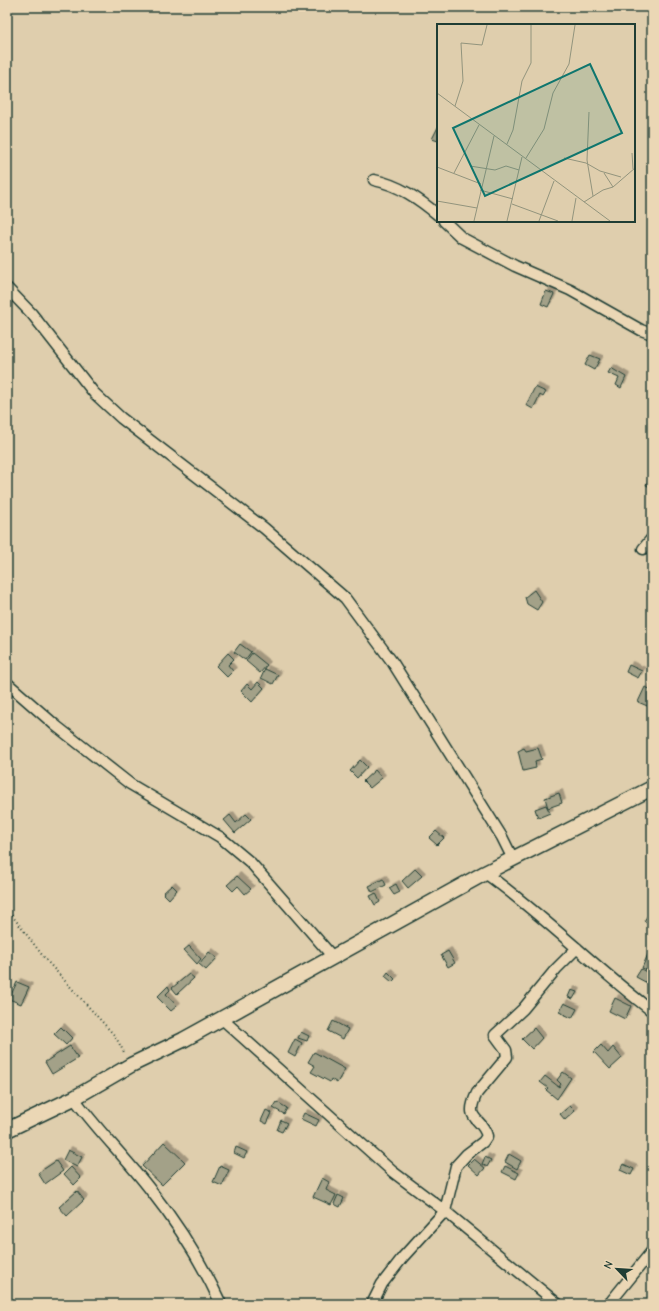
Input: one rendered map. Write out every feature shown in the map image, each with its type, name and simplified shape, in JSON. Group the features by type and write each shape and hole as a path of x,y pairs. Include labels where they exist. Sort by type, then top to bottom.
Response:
{"main road":[{"path":"7,1130 74,1098 131,1065 183,1040 332,956 485,873 652,788"}],"street":[{"path":"374,180 397,186 429,207 437,214"},
{"path":"445,222 462,238 515,266 564,287 641,330 652,334"},
{"path":"7,288 32,314 94,393 120,418 264,528 345,598 393,664 502,836 513,859"},
{"path":"643,550 652,538"},
{"path":"7,683 55,725 130,784 199,823 240,852 332,956"},
{"path":"485,873 652,1011"},
{"path":"372,1304 382,1284 403,1256 445,1212 456,1166 467,1154 483,1142 486,1136 485,1131 474,1119 472,1114 474,1100 477,1093 507,1057 506,1050 496,1035 523,1009 556,969 577,948"},
{"path":"221,1018 393,1172 445,1212 544,1300 558,1304"},
{"path":"74,1098 93,1123 123,1156 153,1193 189,1245 221,1304"},
{"path":"609,1304 652,1251"}],"path":[{"path":"7,909 46,960 116,1036 131,1065"}],"building":[{"path":"437,129 437,141 432,139"},
{"path":"546,291 554,294 548,307 541,304"},
{"path":"590,355 600,359 594,370 585,365"},
{"path":"611,368 626,377 621,388 616,385 619,378 608,373"},
{"path":"535,387 546,392 543,397 540,395 533,409 526,405"},
{"path":"650,477 652,478 652,488 646,485"},
{"path":"534,590 542,602 537,610 527,604 525,597"},
{"path":"240,644 251,652 245,660 234,652"},
{"path":"228,653 234,659 228,665 233,671 227,677 216,666"},
{"path":"252,653 267,665 260,673 246,661"},
{"path":"629,665 642,671 638,678 626,672"},
{"path":"265,669 278,675 273,684 261,678"},
{"path":"258,682 264,688 252,702 241,691 247,684 252,689"},
{"path":"645,687 652,690 652,708 638,702"},
{"path":"524,748 526,751 538,748 542,759 535,761 536,768 523,771 518,751"},
{"path":"360,760 367,767 357,778 350,771"},
{"path":"375,770 382,778 370,788 363,781"},
{"path":"559,793 562,803 548,808 545,798"},
{"path":"546,805 550,813 538,818 535,809"},
{"path":"246,814 251,819 235,833 224,820 230,815 236,823"},
{"path":"436,831 444,838 437,845 429,838"},
{"path":"415,869 422,876 408,888 402,881"},
{"path":"237,876 251,889 245,894 238,886 233,891 227,885"},
{"path":"383,879 386,885 372,892 369,886"},
{"path":"396,884 400,892 394,895 389,888"},
{"path":"172,885 177,890 169,899 163,893"},
{"path":"376,893 380,902 375,905 370,896"},
{"path":"652,909 652,927 644,921"},
{"path":"189,946 201,959 197,964 184,950"},
{"path":"448,951 455,963 448,967 441,955"},
{"path":"209,952 217,958 206,970 199,964"},
{"path":"648,954 652,956 651,972 642,968"},
{"path":"641,969 652,975 649,984 636,977"},
{"path":"388,972 395,979 392,982 385,976"},
{"path":"189,974 194,978 177,994 172,988"},
{"path":"17,982 29,987 21,1004 9,999"},
{"path":"168,986 170,990 166,994 177,1006 171,1011 157,997"},
{"path":"571,990 577,992 573,999 568,997"},
{"path":"615,998 631,1006 625,1019 609,1011"},
{"path":"564,1003 577,1009 572,1018 559,1012"},
{"path":"333,1021 348,1029 343,1039 328,1031"},
{"path":"61,1027 72,1038 66,1045 54,1034"},
{"path":"534,1028 542,1038 532,1049 522,1039"},
{"path":"301,1032 309,1036 307,1041 298,1038"},
{"path":"295,1039 302,1043 295,1057 288,1053"},
{"path":"601,1045 608,1053 613,1047 622,1058 610,1069 594,1052"},
{"path":"70,1046 78,1058 52,1074 45,1062"},
{"path":"314,1052 345,1069 337,1083 331,1079 330,1082 311,1072 315,1066 308,1062"},
{"path":"563,1072 571,1078 557,1099 546,1090 548,1088 540,1082 545,1076 559,1087 561,1084 557,1080"},
{"path":"277,1102 287,1108 284,1114 273,1108"},
{"path":"570,1106 575,1111 565,1120 560,1114"},
{"path":"266,1110 272,1113 267,1124 261,1121"},
{"path":"304,1113 319,1120 316,1126 301,1119"},
{"path":"281,1120 287,1123 282,1132 277,1130"},
{"path":"164,1142 185,1162 162,1185 142,1166"},
{"path":"236,1147 247,1152 244,1158 234,1153"},
{"path":"68,1150 82,1157 77,1167 63,1160"},
{"path":"509,1154 521,1161 517,1169 505,1162"},
{"path":"485,1157 491,1160 487,1167 482,1164"},
{"path":"474,1159 485,1168 479,1175 468,1165"},
{"path":"56,1161 63,1171 45,1184 38,1173"},
{"path":"623,1164 634,1169 631,1175 620,1170"},
{"path":"220,1166 229,1170 222,1186 213,1182"},
{"path":"505,1166 519,1173 516,1179 502,1172"},
{"path":"71,1167 81,1178 74,1185 64,1174"},
{"path":"322,1178 329,1182 326,1190 336,1195 331,1205 313,1197"},
{"path":"77,1191 84,1200 67,1216 59,1207"},
{"path":"338,1195 344,1198 340,1207 334,1204"}]}
